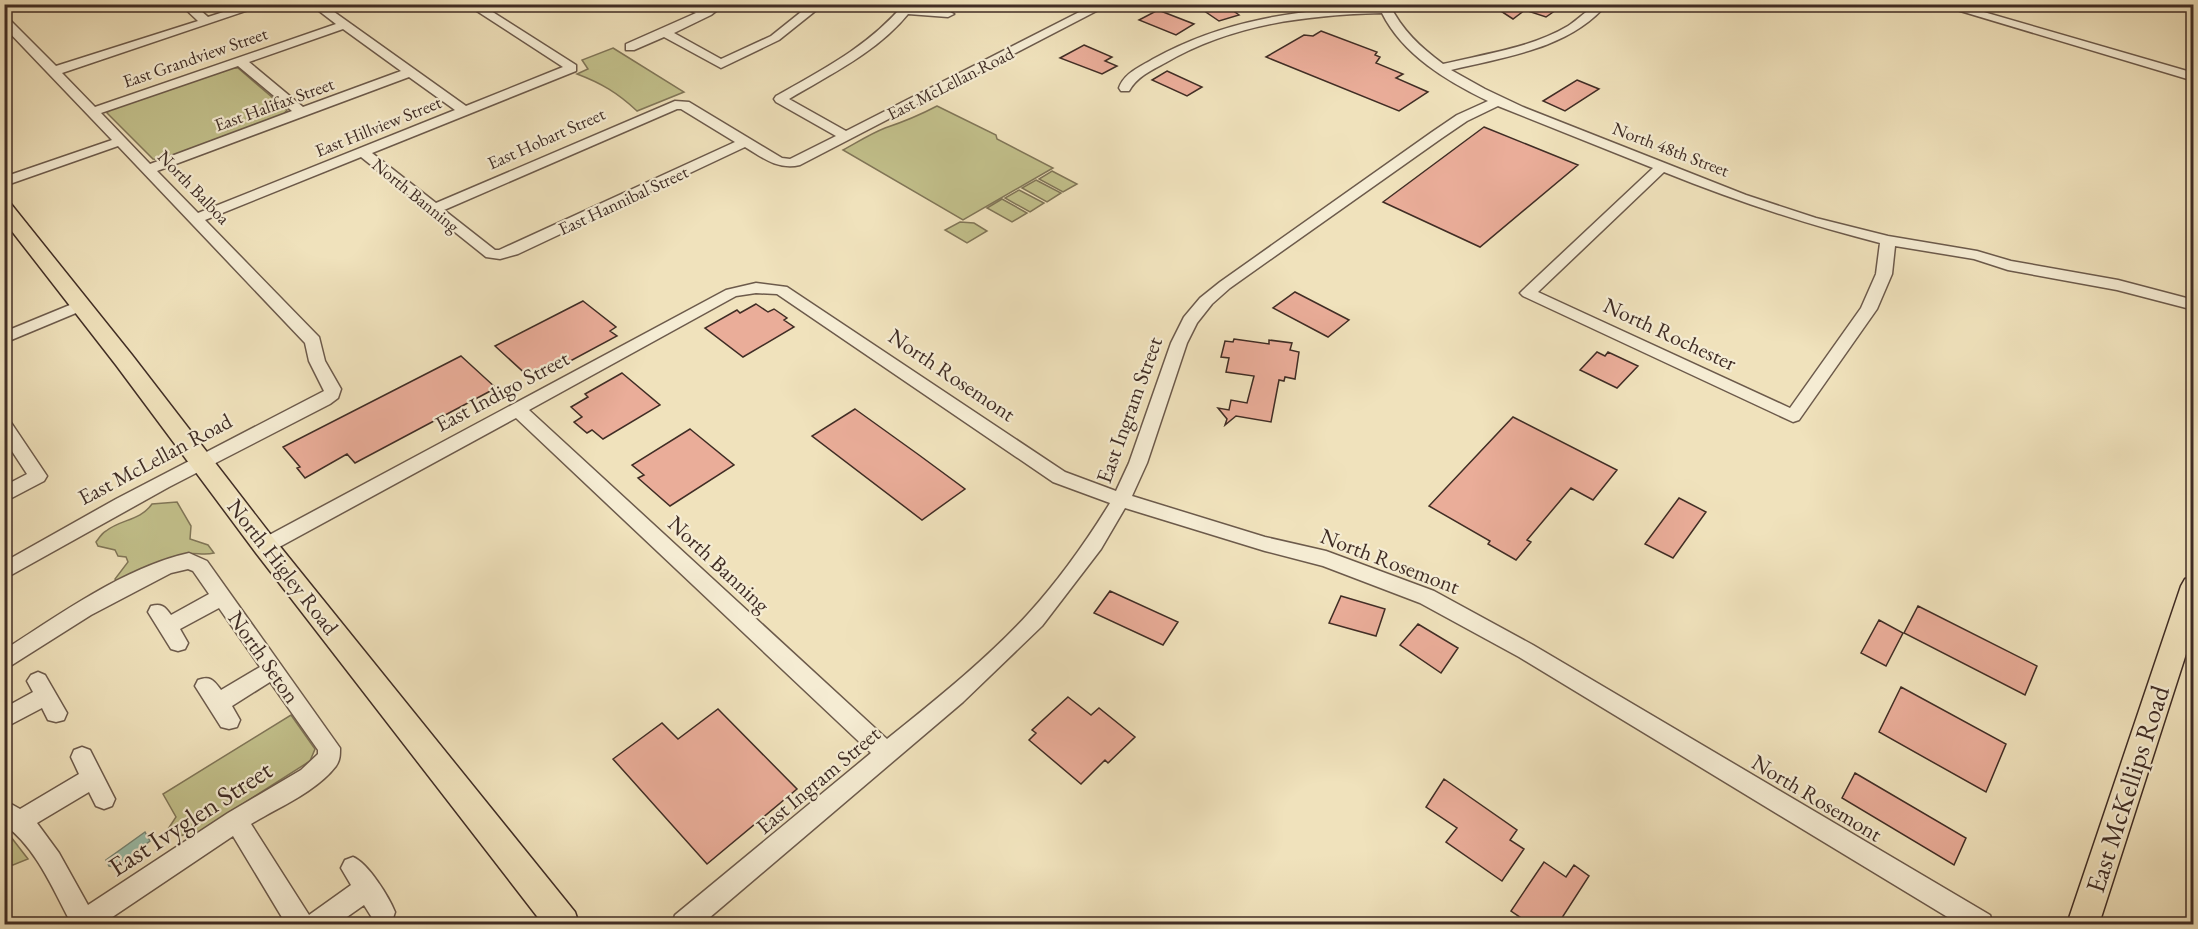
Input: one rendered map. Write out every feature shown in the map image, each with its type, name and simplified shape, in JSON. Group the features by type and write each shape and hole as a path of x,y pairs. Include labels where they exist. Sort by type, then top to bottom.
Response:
{"main road":[{"name":"North Higley Road","path":"4,208 82,305 265,546 563,924"},
{"name":"East McKellips Road","path":"2083,924 2193,586"}],"street":[{"path":"185,4 207,22"},
{"path":"54,71 261,4"},
{"path":"315,4 465,111"},
{"name":"East Hillview Street","path":"197,218 572,69 471,4"},
{"path":"679,4 707,13"},
{"path":"630,47 666,33 720,4"},
{"path":"666,33 721,64 775,38 819,4"},
{"name":"East McLellan Road","path":"745,142 777,161 787,164 795,162 1105,4"},
{"path":"1442,68 1555,37 1575,27 1602,4"},
{"path":"1942,4 2193,77"},
{"path":"846,136 780,99 856,55 893,25 908,7 948,14"},
{"path":"1125,88 1133,76 1156,63 1201,40 1226,31 1300,14 1384,7"},
{"name":"North 48th Street","path":"1384,7 1402,34 1442,68 1497,101 1777,210 1888,240 1977,255 2008,265 2118,285 2193,305"},
{"name":"North Balboa","path":"4,20 313,341 317,361 333,389 332,394"},
{"name":"East Grandview Street","path":"92,111 345,25"},
{"path":"240,60 302,112"},
{"name":"East Halifax Street","path":"149,169 410,72"},
{"name":"East Ingram Street","path":"684,924 960,692 1035,620 1090,549 1121,500 1138,463 1179,343 1190,321 1206,301 1225,285 1437,135 1462,118 1497,101"},
{"name":"East Hobart Street","path":"434,209 675,105 684,105 745,142"},
{"path":"4,177 119,139"},
{"path":"4,182 119,139"},
{"name":"East Hannibal Street","path":"500,255 513,251 745,142"},
{"name":"North Banning","path":"363,152 491,254 500,255"},
{"name":"North Rochester","path":"1662,167 1528,293 1793,416 1869,309 1884,274 1888,240"},
{"name":"North 48th Street","path":"1977,255 2002,254 2047,261 2138,280 2193,295"},
{"name":"North Rosemont","path":"765,287 782,290 794,297 1059,477 1121,500 1326,560 1427,597 1526,651 1981,924"},
{"name":"East Indigo Street","path":"265,546 730,293 765,287"},
{"path":"4,338 82,305"},
{"name":"East McLellan Road","path":"4,572 78,527 332,394"},
{"name":"North Banning","path":"518,410 887,753"},
{"path":"4,424 38,476 4,495"},
{"name":"North Seton","path":"4,661 84,609 166,566 189,561 200,566 329,748 328,758"},
{"path":"168,627 222,597"},
{"path":"218,703 272,670"},
{"path":"4,719 47,696"},
{"path":"81,757 104,799"},
{"name":"East Ivyglen Street","path":"82,923 236,821 309,777 328,758"},
{"path":"82,923 45,850 12,815 93,778"},
{"path":"236,821 300,924"},
{"path":"353,868 382,912"},
{"path":"317,924 366,889"}],"shaded area":[{"path":"613,48 684,92 637,111 609,89 577,74 588,69 582,60"},
{"path":"229,68 238,68 287,110 283,115 162,160 153,159 107,113 111,108"},
{"path":"937,106 996,135 997,139 1053,168 963,220 843,150 879,130"},
{"path":"1052,171 1077,184 1063,192 1039,179"},
{"path":"1036,180 1061,193 1047,202 1022,188"},
{"path":"1019,190 1044,203 1030,212 1005,198"},
{"path":"1002,199 1027,213 1012,222 987,208"},
{"path":"960,222 974,223 987,231 967,243 945,230"},
{"path":"177,502 191,526 190,539 208,545 214,553 176,556 118,585 115,579 128,562 126,557 118,556 115,550 98,546 96,542 112,527 142,514 152,504"},
{"path":"291,715 315,749 310,761 191,837 187,834 176,836 170,832 168,829 176,817 163,794"},
{"path":"4,828 28,859 13,865 5,865"},
{"path":"145,832 150,841 115,867 109,866 106,860"}],"building":[{"path":"1194,4 1229,4 1228,7 1239,15 1219,21"},
{"path":"1490,4 1539,4 1556,10 1546,17 1525,10 1513,19"},
{"path":"1158,10 1194,24 1176,35 1139,20"},
{"path":"1321,31 1377,52 1375,55 1380,57 1376,63 1403,74 1396,78 1428,92 1399,111 1266,57 1304,35 1313,36"},
{"path":"1084,45 1112,57 1105,61 1117,66 1102,74 1060,58"},
{"path":"1167,71 1202,87 1187,96 1152,80"},
{"path":"1577,80 1599,89 1565,111 1543,101"},
{"path":"1484,127 1578,165 1480,247 1383,202"},
{"path":"1295,292 1349,320 1328,337 1273,308"},
{"path":"583,301 616,327 610,331 617,336 546,374 542,371 530,378 495,346"},
{"path":"756,304 768,312 774,309 787,318 784,320 794,327 743,357 705,328 737,310 740,313"},
{"path":"1234,339 1269,344 1269,340 1292,343 1290,350 1299,352 1295,379 1285,377 1284,381 1279,380 1271,422 1236,416 1225,425 1227,419 1218,408 1229,410 1231,400 1247,403 1254,376 1226,372 1229,358 1221,357 1225,341 1233,342"},
{"path":"1597,352 1605,356 1608,352 1638,366 1617,388 1580,370"},
{"path":"461,356 496,388 355,463 347,454 305,478 297,468 300,467 283,447"},
{"path":"622,373 660,405 603,439 592,430 587,433 574,422 582,417 571,407 588,397 585,394"},
{"path":"855,409 965,489 922,520 812,436"},
{"path":"1513,417 1617,470 1593,500 1571,488 1527,540 1531,542 1516,560 1488,544 1490,541 1429,506"},
{"path":"690,429 734,465 670,506 638,478 644,475 632,465"},
{"path":"1679,498 1706,512 1673,558 1645,544"},
{"path":"1110,591 1178,622 1163,645 1094,613"},
{"path":"1341,596 1385,609 1376,636 1329,623"},
{"path":"1918,606 2037,666 2025,695 1904,633"},
{"path":"1879,620 1903,633 1886,666 1861,653"},
{"path":"1418,624 1458,648 1441,673 1400,645"},
{"path":"1901,687 2006,744 1986,792 1879,732"},
{"path":"1068,697 1091,715 1099,708 1135,737 1108,763 1105,760 1081,784 1029,740 1036,733 1032,730"},
{"path":"718,709 797,789 707,864 613,759 662,723 678,739"},
{"path":"1855,773 1966,838 1954,865 1842,798"},
{"path":"1444,779 1517,830 1510,840 1524,849 1502,881 1446,842 1457,828 1426,807"},
{"path":"1544,862 1566,877 1574,865 1589,876 1558,924 1530,924 1511,911"}]}
